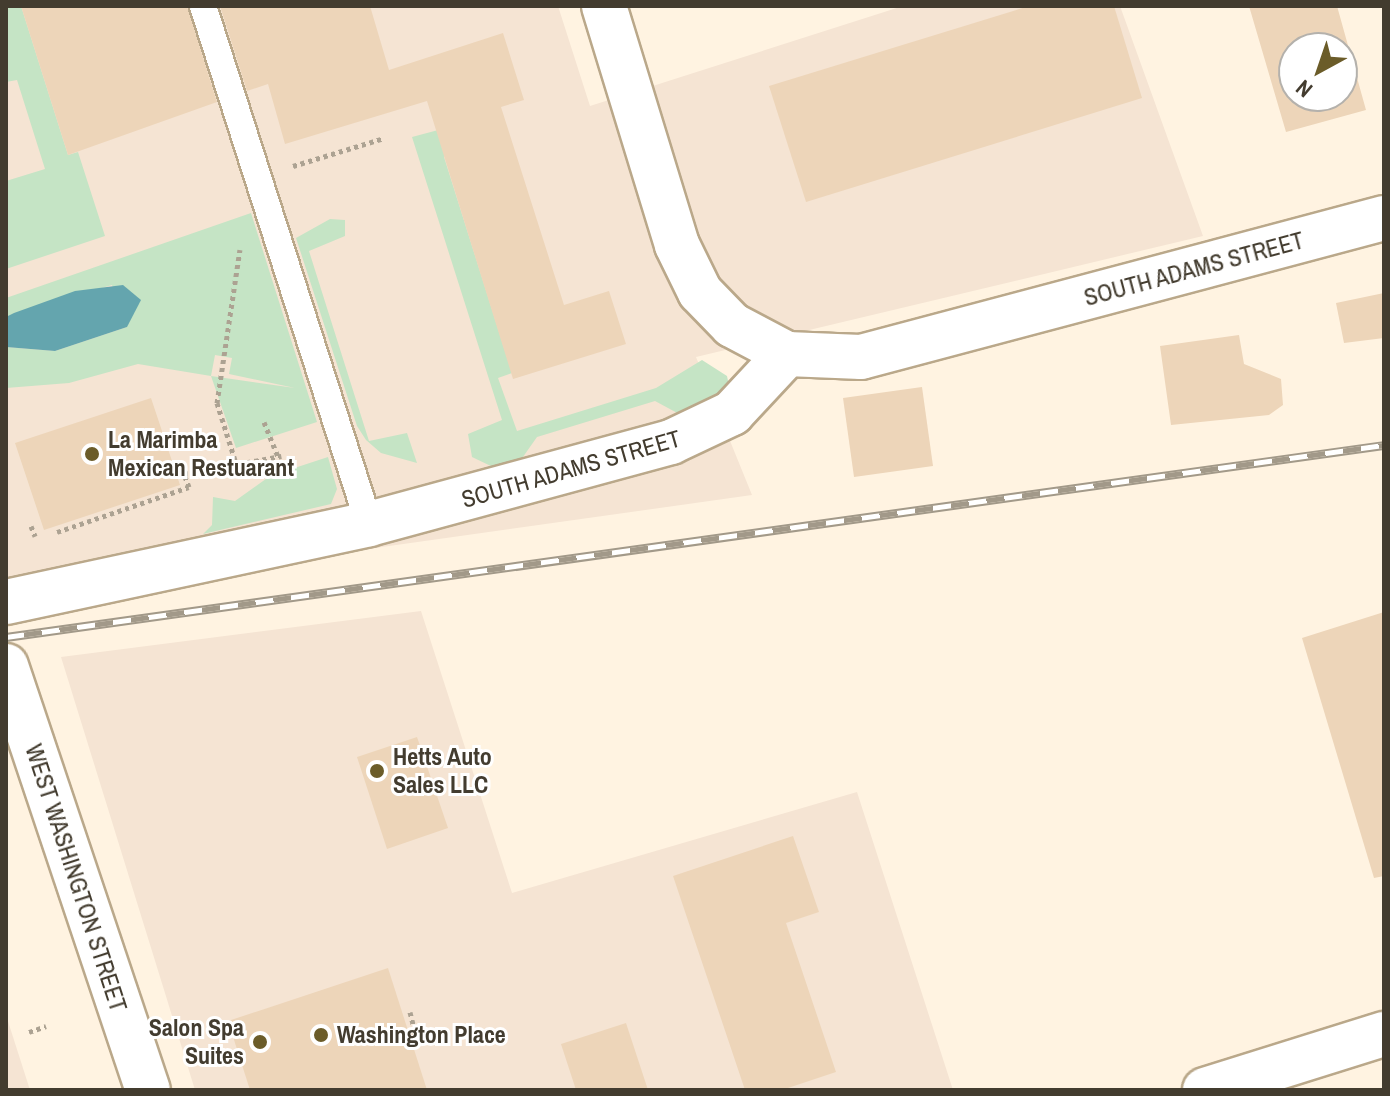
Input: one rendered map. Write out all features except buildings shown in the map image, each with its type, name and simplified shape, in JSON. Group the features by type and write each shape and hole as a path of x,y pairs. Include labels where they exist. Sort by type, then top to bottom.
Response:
{"street":[{"path":"604,6 677,245 700,292 732,325 787,354"},
{"name":"SOUTH ADAMS STREET","path":"6,602 369,524 697,433 764,385 787,354 861,357 1384,218"},
{"name":"WEST WASHINGTON STREET","path":"7,672 148,1090"},
{"path":"1205,1090 1384,1034"}],"lane":[{"path":"203,6 369,524"}],"path":[{"path":"282,170 384,138"},
{"path":"235,460 217,403 242,242"},
{"path":"57,532 189,487 184,474 235,460 279,456 264,422"},
{"path":"31,526 35,536"},
{"path":"410,1012 416,1036"},
{"path":"29,1032 46,1026"}],"shaded area":[{"path":"6,6 558,6 590,106 903,6 1120,6 1203,236 696,357 752,495 6,600"},
{"path":"421,611 512,893 857,792 953,1090 195,1090 61,657"},
{"path":"6,1015 30,1090 6,1090"}],"green space":[{"path":"6,6 21,6 68,155 78,152 105,236 6,269 6,181 45,169 17,80 6,82"},
{"path":"487,117 444,157 512,373 498,378 517,431 656,388 702,360 727,376 730,390 681,415 655,401 537,437 518,464 495,468 472,457 468,434 502,420 412,137"},
{"path":"251,213 317,422 236,448 211,376 138,364 69,383 6,388 6,347 55,351 127,327 112,285 6,317 6,298","holes":["215,355 232,358 229,374 295,388 211,376"]},
{"path":"330,219 345,220 345,236 309,251 369,441 407,433 417,463 381,453 366,440 357,426 296,238"},
{"path":"328,457 337,489 331,504 203,534 212,525 213,497 235,501 270,476"}],"water":[{"path":"123,285 141,300 127,327 55,351 6,347 6,317 75,291"}],"railway":[{"path":"6,637 1384,445"}],"place":[{"name":"La Marimba Mexican Restuarant","path":"92,454"},
{"name":"Hetts Auto Sales LLC","path":"377,771"},
{"name":"Washington Place","path":"321,1035"},
{"name":"Salon Spa Suites","path":"260,1042"}]}
